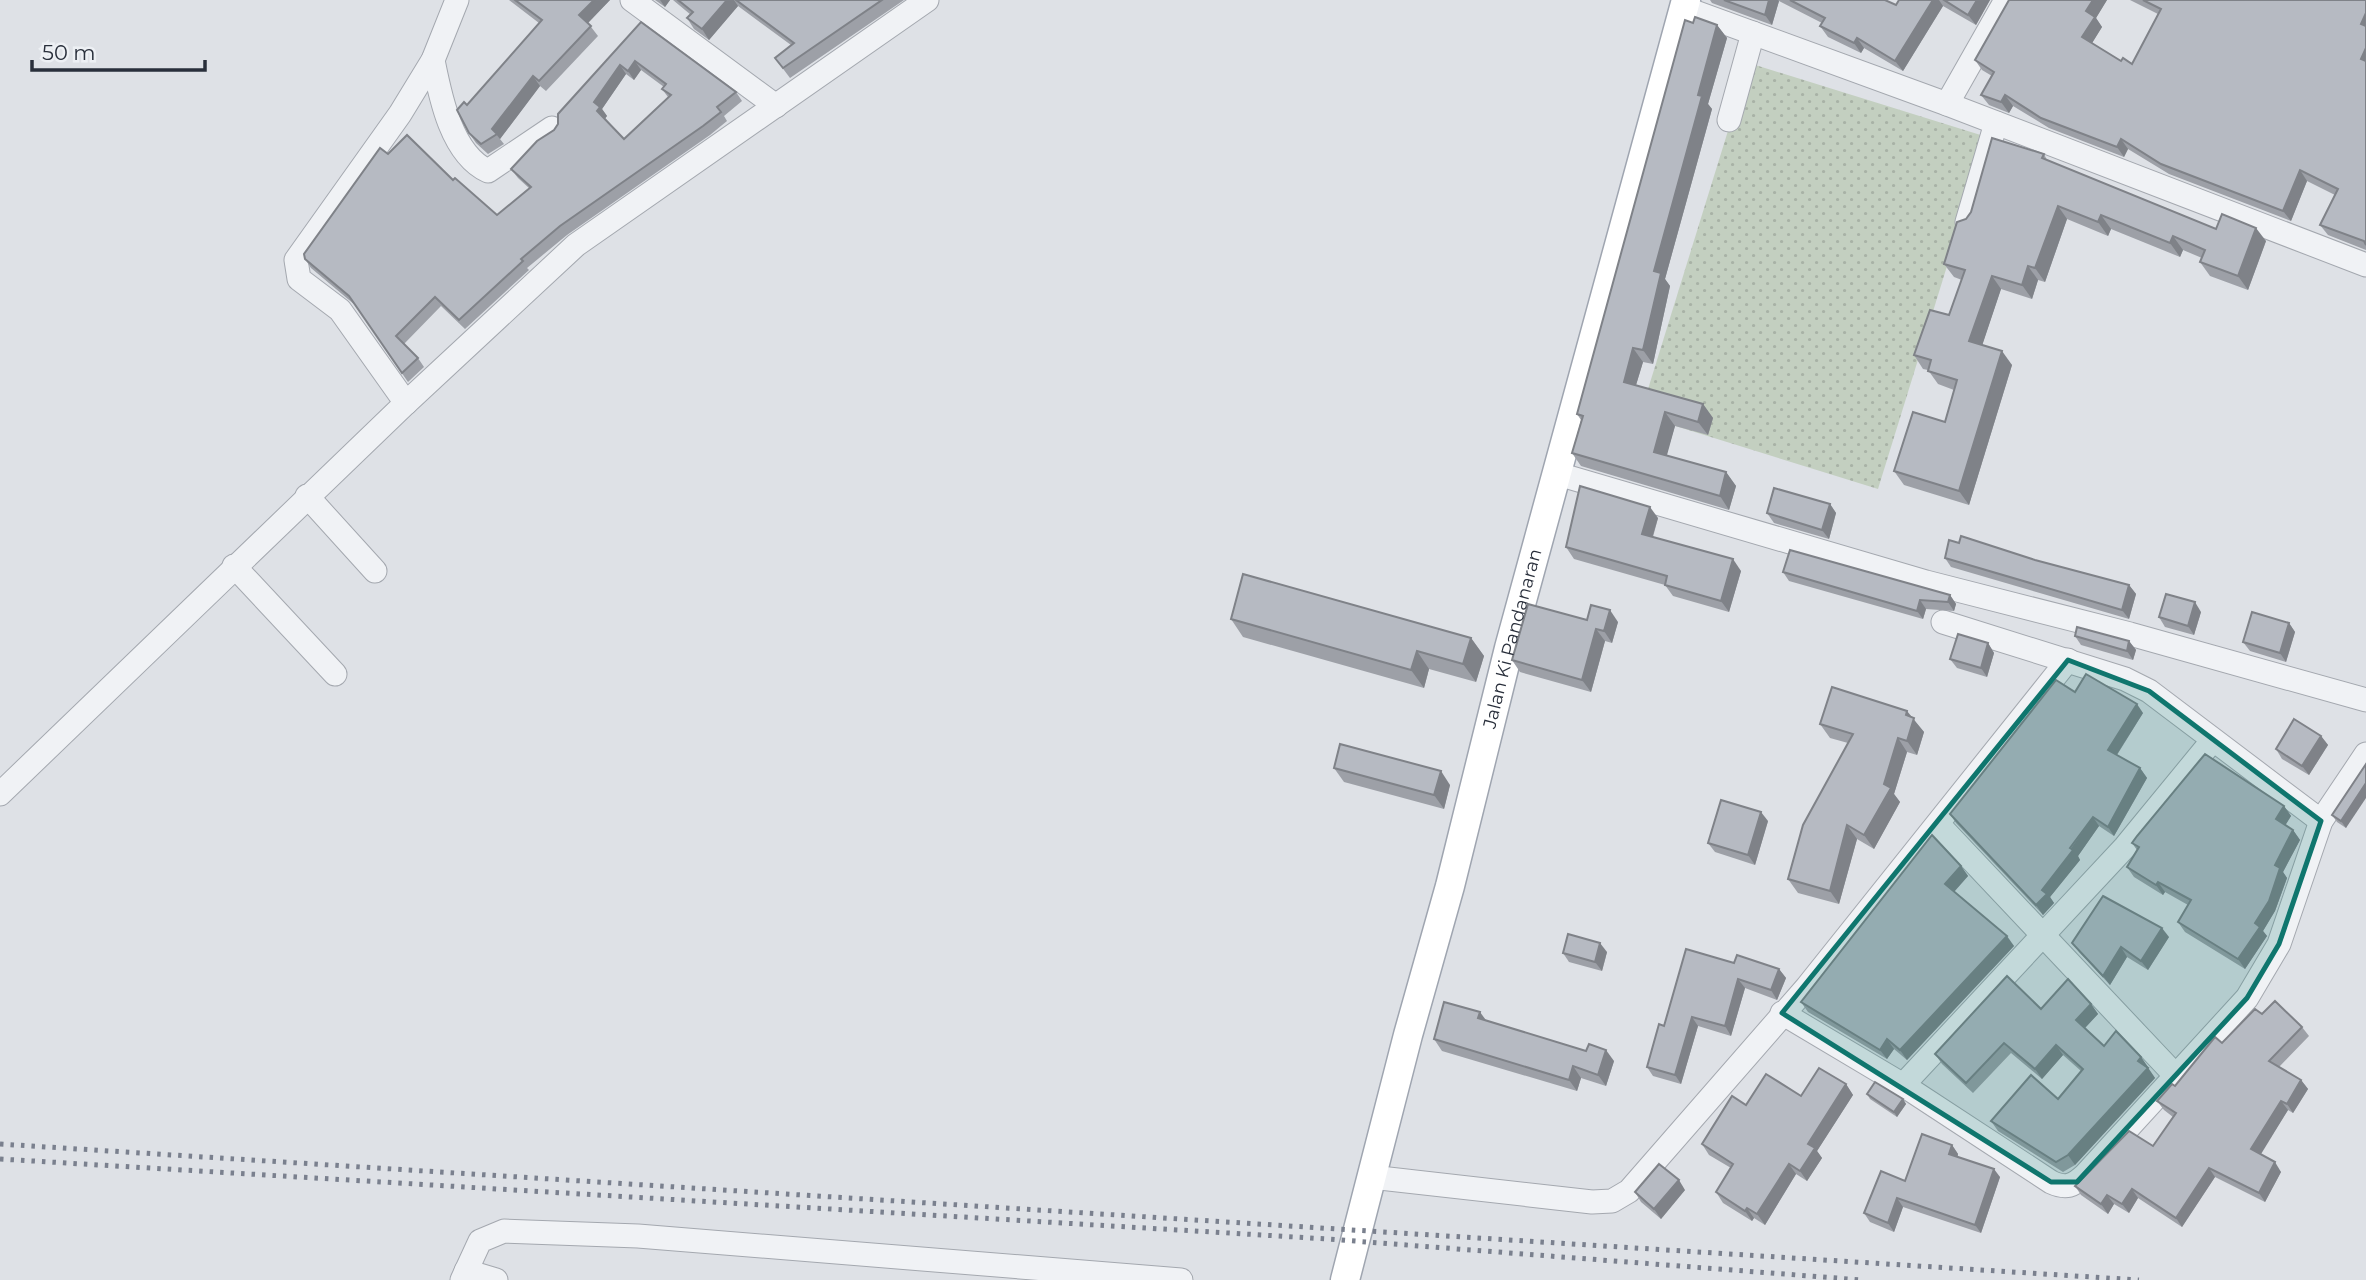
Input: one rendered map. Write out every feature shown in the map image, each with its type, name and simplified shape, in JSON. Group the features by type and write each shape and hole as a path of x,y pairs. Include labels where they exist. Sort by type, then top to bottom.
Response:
{"main road":[{"name":"Jalan Ki Pandanaran","path":"1345,1280 1685,4"}],"street":[{"path":"406,403 340,310 299,279 296,260 400,114 433,60 457,0"},
{"path":"632,0 776,106"},
{"path":"0,794 307,496 576,245 927,0"},
{"path":"1947,104 2006,0"},
{"path":"1685,4 1753,33 1947,104 2366,265"},
{"path":"1730,120 1753,33"},
{"path":"433,60 445,114 478,166 488,170 552,128"},
{"path":"1967,222 1996,123"},
{"path":"1558,474 1926,582 2130,634 2366,700"},
{"path":"307,496 375,571"},
{"path":"234,566 335,674"},
{"path":"1942,622 2126,679 2149,691 2321,821"},
{"path":"1371,1177 1592,1202 1612,1201 1629,1192 1807,987 2068,660"},
{"path":"1903,1085 2125,847 2212,741"},
{"path":"1782,1013 1903,1085 2051,1182 2067,1186 2085,1175 2247,998 2279,944 2321,821 2366,754"},
{"path":"1938,824 2175,1075"},
{"path":"496,1280 464,1275 480,1241 504,1231 638,1236 1181,1280"}],"highlighted area":[{"path":"2068,660 2149,691 2321,821 2279,944 2247,998 2077,1182 2051,1182 1782,1013"}],"green space":[{"path":"1749,63 1987,137 1878,489 1640,415"}],"building":[{"path":"515,0 594,0 579,15 591,26 539,81 533,76 492,129 497,134 481,144 469,133 457,110 464,102 467,105 542,20"},
{"path":"678,0 727,0 702,29 687,18 693,12"},
{"path":"736,0 882,0 783,68 775,58 794,43"},
{"path":"1724,0 1769,0 1765,15"},
{"path":"1790,0 1885,0 1896,5 1899,0 1933,0 1895,61 1857,38 1854,43 1820,26 1825,18"},
{"path":"1944,0 1977,0 1968,15"},
{"path":"2009,0 2093,0 2086,11 2095,17 2082,37 2121,61 2123,58 2132,64 2161,9 2143,0 2366,0 2366,13 2361,24 2366,26 2366,48 2361,59 2366,61 2366,245 2364,241 2320,225 2338,189 2300,170 2283,211 2161,164 2121,139 2117,147 2041,118 2005,95 2001,102 1981,95 1994,72 1975,60"},
{"path":"1695,17 1717,25 1698,95 1702,96 1654,271 1661,273 1643,350 1633,348 1624,382 1703,404 1698,422 1665,412 1654,452 1726,472 1720,496 1572,453 1583,416 1577,414 1685,20 1693,23"},
{"path":"641,22 736,92 717,107 721,112 703,126 560,226 521,259 523,261 459,320 435,297 396,336 418,358 402,373 349,296 305,259 304,254 380,148 388,154 407,135 453,180 455,178 497,215 531,187 511,169 537,141 554,130 558,124 558,114","holes":["635,61 666,84 662,89 671,95 624,139 597,111 600,107 594,102 620,65 628,71"]},
{"path":"1992,138 2044,154 2042,158 2216,229 2222,214 2256,228 2238,276 2200,262 2205,250 2173,236 2170,243 2101,215 2098,222 2058,206 2035,268 2028,266 2022,285 1992,276 1969,341 2002,351 1959,491 1894,471 1913,412 1945,422 1957,380 1928,371 1931,360 1914,355 1930,310 1949,315 1965,270 1944,264 1957,222 1966,219 1971,212"},
{"path":"1580,486 1650,507 1642,534 1733,559 1721,601 1665,585 1667,576 1566,547"},
{"path":"1774,488 1830,504 1822,530 1767,513"},
{"path":"1961,536 2035,560 2129,585 2122,610 1945,558 1949,540 1959,543"},
{"path":"1790,550 1950,595 1948,602 1920,600 1917,611 1783,572"},
{"path":"1243,574 1471,638 1463,664 1417,651 1411,670 1231,619"},
{"path":"2166,594 2195,602 2188,626 2159,617"},
{"path":"1528,604 1587,620 1591,605 1610,610 1604,631 1596,629 1582,680 1512,660"},
{"path":"2252,612 2289,623 2280,653 2243,642"},
{"path":"2077,627 2129,641 2127,651 2075,636"},
{"path":"1958,634 1988,643 1981,668 1950,659"},
{"path":"2086,674 2137,704 2108,750 2140,768 2108,827 2093,817 2070,848 2073,850 2042,890 2047,894 2036,905 1950,814 2056,680 2075,692"},
{"path":"1832,687 1907,711 1906,715 1914,718 1907,741 1898,738 1884,784 1891,788 1864,835 1847,825 1830,891 1788,879 1803,825 1853,734 1820,724"},
{"path":"2294,719 2321,736 2302,766 2276,749"},
{"path":"1340,744 1441,771 1434,795 1334,768"},
{"path":"2205,754 2284,806 2276,819 2293,830 2275,865 2280,868 2269,901 2255,923 2260,927 2238,959 2178,922 2191,900 2158,882 2156,885 2127,867 2139,847 2132,843"},
{"path":"2366,764 2366,783 2341,821 2332,815"},
{"path":"1721,800 1761,812 1748,855 1708,843"},
{"path":"1932,835 1961,866 1945,884 2007,936 1900,1050 1887,1039 1880,1050 1801,1002"},
{"path":"2103,896 2162,928 2141,961 2121,947 2103,976 2072,943"},
{"path":"1568,934 1600,943 1595,962 1563,953"},
{"path":"1686,949 1734,963 1737,955 1779,969 1771,990 1738,979 1725,1026 1692,1017 1675,1075 1647,1067 1659,1024 1664,1026"},
{"path":"2007,976 2041,1009 2068,979 2091,1004 2076,1020 2104,1046 2116,1031 2141,1057 2138,1061 2148,1068 2068,1155 2056,1162 1991,1121 2031,1075 2058,1099 2083,1069 2056,1045 2035,1069 2004,1043 1966,1083 1935,1054"},
{"path":"2275,1001 2302,1027 2269,1061 2301,1080 2287,1104 2281,1101 2251,1149 2275,1162 2259,1193 2209,1168 2176,1218 2132,1189 2122,1204 2107,1195 2101,1204 2075,1186 2129,1131 2153,1146 2176,1113 2157,1101 2172,1084 2175,1086 2215,1037 2222,1043 2255,1009 2262,1014"},
{"path":"1444,1002 1480,1012 1478,1018 1586,1051 1589,1044 1606,1050 1598,1075 1573,1066 1569,1080 1434,1039"},
{"path":"1819,1068 1846,1084 1808,1144 1815,1148 1800,1171 1789,1164 1757,1214 1747,1208 1745,1211 1716,1192 1733,1164 1702,1144 1732,1096 1746,1105 1766,1074 1801,1096"},
{"path":"1875,1082 1903,1099 1894,1112 1867,1094"},
{"path":"1922,1134 1952,1145 1949,1154 1994,1169 1975,1225 1897,1198 1888,1223 1864,1213 1881,1171 1905,1181"},
{"path":"1659,1164 1679,1180 1654,1209 1635,1192"}],"railway":[{"path":"0,1144 2139,1280"},
{"path":"0,1159 1328,1239 1862,1280"}]}
